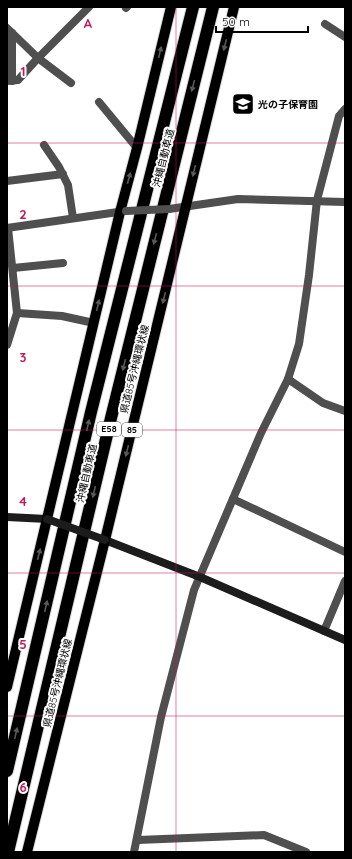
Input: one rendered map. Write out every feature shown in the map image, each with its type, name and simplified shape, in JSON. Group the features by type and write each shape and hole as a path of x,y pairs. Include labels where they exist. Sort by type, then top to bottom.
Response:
{"highway":[{"name":"沖縄自動車道","path":"7,771 91,412 193,7"},
{"name":"沖縄自動車道","path":"8,852 113,410 213,7"}],"main road":[{"path":"7,687 94,323 123,212 171,7"},
{"name":"県道85号沖縄環状線","path":"26,852 105,540 234,7"}],"street":[{"path":"10,31 9,81 18,80 89,7"},
{"path":"325,24 345,37"},
{"path":"10,31 38,58 71,83"},
{"path":"99,102 137,148"},
{"path":"134,852 138,840 161,717 194,590 261,433 288,379 299,344 305,306 317,200 339,116 345,109"},
{"path":"44,145 63,174 68,185 73,218"},
{"path":"7,181 63,174"},
{"path":"7,346 17,313 8,228 123,212 186,208 238,199 317,200 345,202"},
{"path":"13,268 63,262"},
{"path":"17,313 62,316 94,323"},
{"path":"288,379 323,403 344,411"},
{"path":"232,499 345,552"},
{"path":"7,517 47,519 105,540 200,577 345,640"},
{"path":"324,631 345,581"},
{"path":"138,840 264,835 306,852"}],"place":[{"name":"光の子保育園","path":"243,104"}]}
